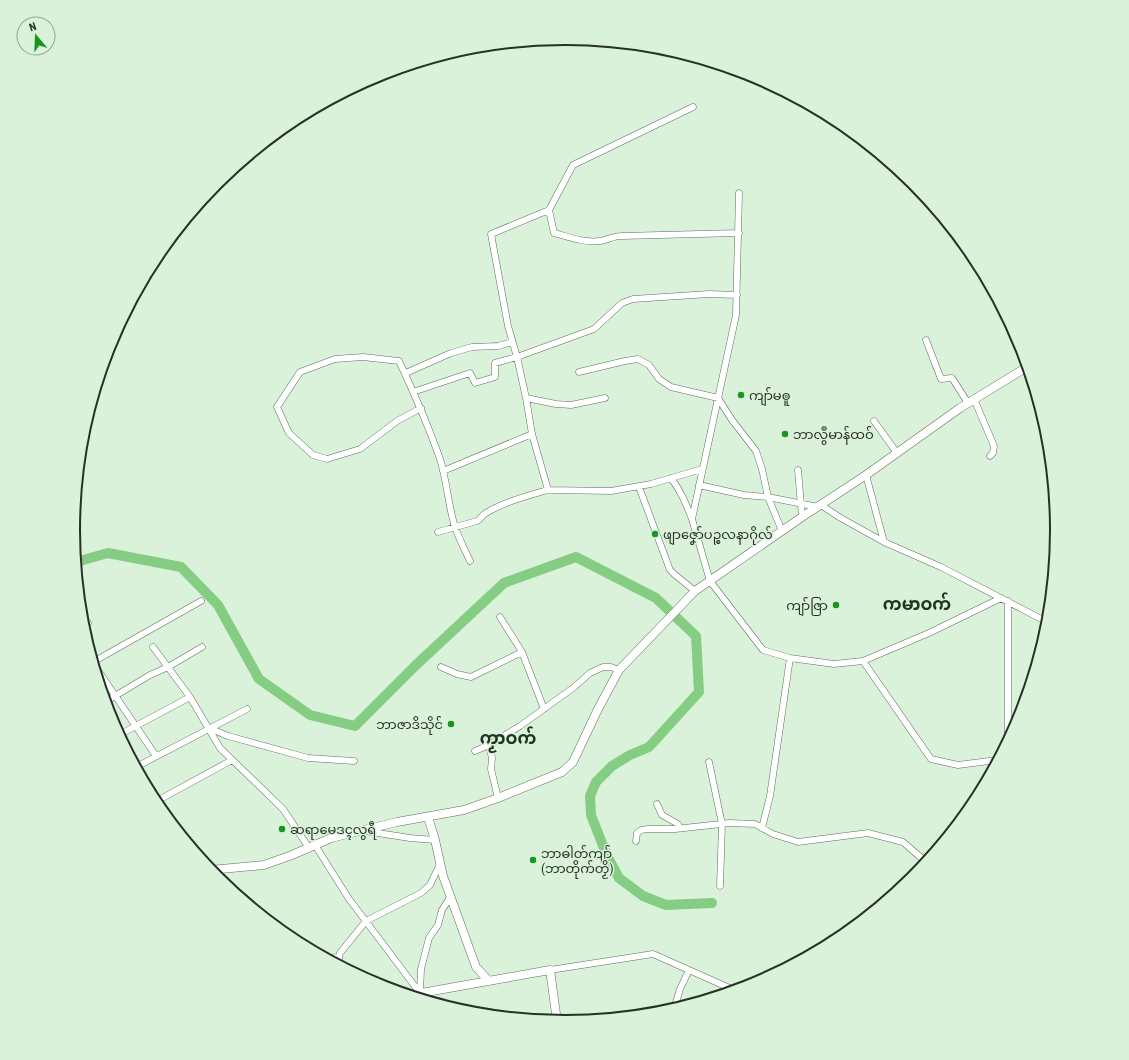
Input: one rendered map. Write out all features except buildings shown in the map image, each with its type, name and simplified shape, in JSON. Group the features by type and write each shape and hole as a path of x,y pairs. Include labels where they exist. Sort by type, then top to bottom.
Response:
{"street":[{"path":"693,107 573,164 549,210 554,233 584,241 600,241 619,236 641,237 738,233"},
{"path":"692,519 736,315 739,193"},
{"path":"548,490 532,434 526,398 508,326 491,234 549,210"},
{"path":"413,392 470,373 475,383 495,377 494,363 517,358 594,329 622,303 633,299 709,294 737,295"},
{"path":"926,340 941,379 952,378 971,401 994,446 994,453 990,456"},
{"path":"408,372 451,353 472,348 498,346 512,342"},
{"path":"421,408 397,421 360,449 327,459 313,455 289,433 277,407 300,372 336,359 363,357 399,361 421,408 433,436 443,471 455,527 470,561"},
{"path":"579,372 638,359 649,365 659,379 671,387 718,398 732,420 756,451 762,469 768,497 782,531"},
{"path":"218,869 264,865 286,858 330,838 397,822 464,810 562,772 572,762 598,708 619,670 696,591 971,401 1023,371"},
{"path":"526,398 556,404 571,405 605,398"},
{"path":"874,421 897,453"},
{"path":"443,471 532,434"},
{"path":"438,532 480,519 484,514 515,501 548,490 611,491 639,486 702,469"},
{"path":"798,470 802,517"},
{"path":"866,475 884,542"},
{"path":"671,478 685,500 710,581 764,650 790,658 834,664 863,661 929,633 1001,598"},
{"path":"700,485 744,495 768,497 819,506 884,542 941,568 1041,619"},
{"path":"639,486 670,570 696,591"},
{"path":"97,661 201,601"},
{"path":"1008,602 1008,726"},
{"path":"500,617 522,652 544,709"},
{"path":"153,647 190,697 220,748 283,809 312,846 417,991"},
{"path":"110,699 150,675 202,648"},
{"path":"442,667 457,674 471,677 522,652"},
{"path":"762,828 770,796 790,658"},
{"path":"863,661 931,759 958,765 991,761"},
{"path":"475,751 489,745 520,726 573,688 590,673 603,667 611,667 619,670"},
{"path":"102,677 156,756"},
{"path":"124,733 190,697"},
{"path":"140,765 248,709"},
{"path":"209,728 228,736 308,758 354,761"},
{"path":"489,745 492,758 491,769 498,798"},
{"path":"161,799 232,760"},
{"path":"709,762 722,824 720,886"},
{"path":"657,804 662,814 678,824 679,828"},
{"path":"428,817 441,863 443,876 476,967 489,981"},
{"path":"636,841 637,833 641,830 722,824 756,824 773,834 798,842 868,833 903,842 921,858"},
{"path":"362,830 410,838 435,840"},
{"path":"336,957 339,957 340,953 366,921 410,900 430,885 441,863"},
{"path":"420,992 421,969 429,938 438,925 442,910 450,896"},
{"path":"427,994 550,970 653,954 726,987"},
{"path":"550,970 556,1015"},
{"path":"676,1002 689,970"}],"waterway":[{"path":"81,561 108,553 181,567 218,605 259,679 310,715 355,726 416,665 504,583 576,557 656,598 696,636 699,692 649,747 630,755 612,766 596,782 590,796 591,815 607,856 619,878 643,896 666,905 712,903"}],"place":[{"name":"ကျာ်မၜူ","path":"741,395"},
{"name":"ဘာလွဳမာန်ထဝ်","path":"785,434"},
{"name":"ဖျာဇၞော်ပဉ္စလနာဂိုလ်","path":"655,534"},
{"name":"ကျာ်ဇြာ","path":"836,605"},
{"name":"ဘာဇာဒိသိုင်","path":"451,724"},
{"name":"ဆရာမေဒၚလွရီ","path":"282,829"},
{"name":"ဘာဓါတ်ကျာ် (ဘာတိုက်တၟိ)","path":"533,860"}],"district":[{"name":"ကမာဝက်","path":"917,604"},
{"name":"ကၟာဝက်","path":"508,738"}]}
